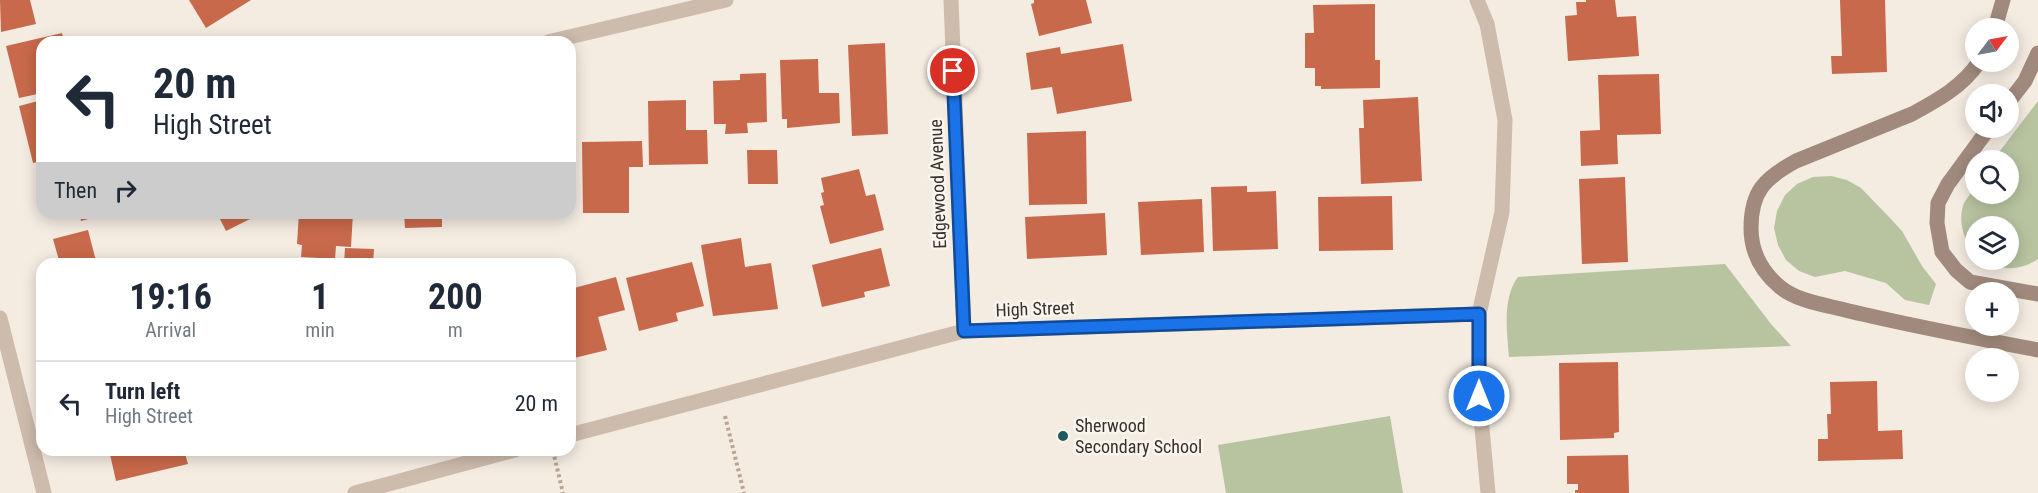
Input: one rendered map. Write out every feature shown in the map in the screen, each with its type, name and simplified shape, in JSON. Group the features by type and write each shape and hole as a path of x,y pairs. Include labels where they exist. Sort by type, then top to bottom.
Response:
{"main road":[{"path":"1998,18 2003,0"},
{"path":"2019,89 2038,53"},
{"path":"1973,72 1949,93 1912,114 1796,161 1778,171 1765,182 1755,196 1751,215 1751,235 1755,255 1762,268 1781,289 1802,299 1916,327 2038,350"},
{"path":"1982,138 1948,184 1938,203 1937,223 1942,252 1956,270 1970,282 2038,294"}],"street":[{"path":"574,36 726,0"},
{"name":"Edgewood Avenue","path":"951,0 964,331"},
{"path":"1477,0 1487,24 1505,120 1502,212 1479,314 1479,396 1488,493"},
{"name":"High Street","path":"576,433 964,331 1479,314"},
{"path":"0,318 44,493"},
{"path":"355,493 492,456"}],"path":[{"path":"720,395 744,493"},
{"path":"554,456 563,493"}],"green space":[{"path":"2038,101 2038,259 2019,267 2019,216 1965,216 1965,235 1961,217 1965,202 1965,204 2019,204 2019,150 2001,150 2010,138 2019,138 2019,126"},
{"path":"1831,176 1847,180 1861,188 1902,231 1922,266 1936,284 1929,305 1905,300 1886,283 1845,271 1815,277 1799,271 1786,260 1778,245 1774,228 1777,211 1785,195 1797,184 1813,177"},
{"path":"1725,264 1791,346 1509,357 1508,305 1513,285 1518,277"},
{"path":"1390,416 1403,493 1226,493 1218,445"}],"building":[{"path":"0,0 30,0 36,24 1,32"},
{"path":"189,0 251,0 206,28"},
{"path":"1034,0 1086,0 1092,23 1039,36 1031,4"},
{"path":"1586,0 1615,0 1617,17 1636,16 1639,56 1568,61 1565,16 1577,15 1576,2 1586,2"},
{"path":"1840,0 1885,0 1887,72 1832,74 1831,56 1842,56"},
{"path":"1375,4 1375,60 1380,60 1380,88 1321,89 1321,86 1315,86 1315,68 1305,68 1305,33 1314,33 1313,5"},
{"path":"36,39 36,94 19,98 6,46"},
{"path":"885,43 888,134 852,136 848,45"},
{"path":"1123,44 1132,101 1057,114 1052,87 1031,90 1026,53 1060,47 1061,54"},
{"path":"818,59 819,93 839,93 840,123 787,128 787,119 782,119 780,60"},
{"path":"766,73 767,122 747,123 748,133 725,134 726,124 714,124 713,81 740,80 740,74"},
{"path":"1659,74 1661,134 1617,135 1618,164 1581,166 1580,131 1600,130 1598,75"},
{"path":"1418,97 1422,181 1361,184 1359,128 1364,128 1363,100"},
{"path":"686,100 686,130 707,130 708,164 649,165 648,101"},
{"path":"36,102 36,162 33,163 19,106"},
{"path":"1086,131 1087,204 1029,205 1027,133"},
{"path":"642,141 643,167 629,167 629,213 583,213 582,142"},
{"path":"747,150 777,150 778,184 748,184"},
{"path":"859,169 866,196 875,194 884,230 830,244 820,206 824,205 821,178"},
{"path":"1625,177 1628,262 1582,264 1579,179"},
{"path":"1247,186 1247,192 1276,191 1278,249 1213,251 1211,187"},
{"path":"1392,196 1393,250 1319,251 1318,197"},
{"path":"1202,199 1204,252 1141,255 1138,202"},
{"path":"1105,213 1107,255 1027,259 1025,217"},
{"path":"220,219 250,219 226,231"},
{"path":"299,219 353,219 351,247 336,246 335,258 301,257 302,245 297,244"},
{"path":"404,219 442,219 442,227 405,228"},
{"path":"88,230 95,258 58,258 53,239"},
{"path":"741,238 745,267 771,263 778,309 713,316 701,245"},
{"path":"345,248 374,249 373,258 344,258"},
{"path":"881,248 890,286 864,292 865,297 822,307 812,265"},
{"path":"692,262 704,306 676,313 678,321 639,331 626,278"},
{"path":"616,277 625,310 598,317 607,350 576,358 576,287"},
{"path":"1618,362 1619,432 1614,433 1614,438 1560,440 1559,363"},
{"path":"1877,381 1878,431 1902,430 1903,459 1818,461 1818,439 1828,439 1827,414 1831,414 1830,382"},
{"path":"1628,455 1629,493 1575,493 1575,490 1578,490 1578,484 1567,484 1567,456"},
{"path":"110,456 186,456 188,464 116,481"}],"place":[{"name":"Sherwood Secondary School","path":"1063,436"}],"route":[{"path":"953,71 964,331 1479,314 1479,396"}]}
